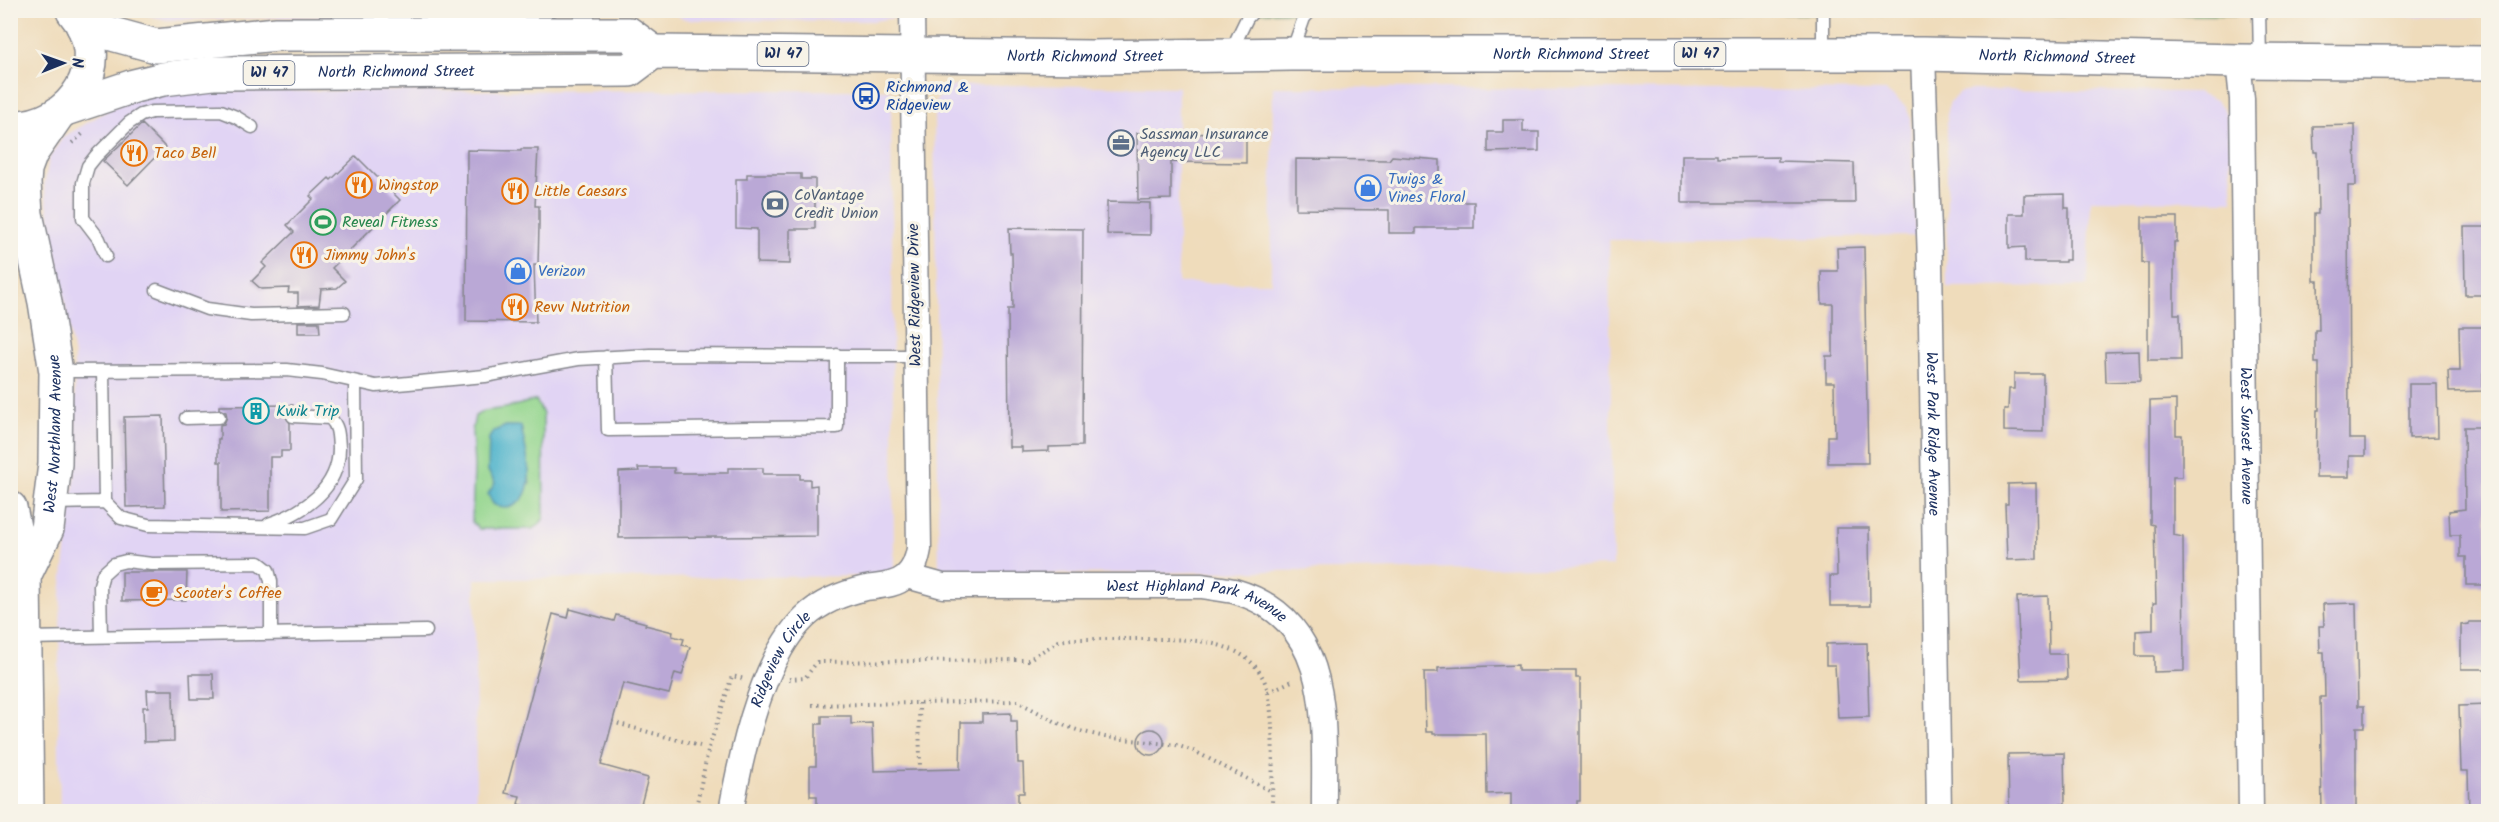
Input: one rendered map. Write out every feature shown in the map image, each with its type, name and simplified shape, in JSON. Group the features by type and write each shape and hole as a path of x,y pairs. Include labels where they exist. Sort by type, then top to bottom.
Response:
{"main road":[{"name":"WI 47","path":"77,15 156,46 381,22 629,33 653,52"},
{"name":"West Northland Avenue","path":"17,576 47,529 54,464 56,372 45,302 26,214 25,169 31,153 62,112 79,94 88,69 88,43 77,15"},
{"name":"North Richmond Street","path":"10,127 40,124 62,112 134,86 163,79 213,73 629,70 653,52 1091,57 1291,54 1923,54 2249,61 2488,63"},
{"name":"West Northland Avenue","path":"10,508 25,638 27,812"}],"street":[{"name":"West Ridgeview Drive","path":"907,576 913,569 919,549 912,10"},
{"name":"West Park Ridge Avenue","path":"1923,54 1930,262 1939,812"},
{"name":"West Sunset Avenue","path":"2249,61 2242,99 2252,812"},
{"name":"Ridgeview Circle","path":"731,812 745,750 766,680 779,651 795,628 813,610 832,599 899,581 907,576"},
{"name":"West Highland Park Avenue","path":"907,576 943,586 1202,586 1234,591 1264,604 1281,617 1298,635 1309,651 1316,670 1323,707 1324,812"}],"lane":[{"path":"1229,55 1247,18 1254,10"},
{"path":"1291,54 1304,18 1311,10"},
{"path":"1823,10 1823,54"},
{"path":"2249,61 2259,10"},
{"path":"106,256 99,238 84,218 83,183 88,166 129,123 141,115 152,112 221,111 252,127"},
{"path":"156,290 207,309 250,315 344,313"},
{"path":"56,372 286,370 322,374 376,386 485,376 578,359 606,357 650,355 916,356"},
{"path":"606,357 608,430 837,427 837,355"},
{"path":"104,371 105,502 121,518 148,525 257,529 305,528 332,519 356,479 355,382"},
{"path":"257,529 306,508 325,490 335,473 339,455 337,425 330,418 293,416"},
{"path":"186,418 219,417"},
{"path":"50,503 105,502"},
{"path":"101,637 100,585 103,574 114,564 126,561 152,564 259,563 268,570 271,581 271,633"},
{"path":"25,638 426,631"}],"path":[{"path":"766,680 806,678 817,662 1028,660 1059,641 1071,639 1176,639 1211,642 1239,654 1255,666 1268,692 1272,812"},
{"path":"695,812 708,751 732,675"},
{"path":"812,705 1017,701 1060,724 1080,731 1105,737 1186,748 1217,762 1272,793"},
{"path":"919,703 920,770"},
{"path":"612,722 700,746"}],"shaded area":[{"path":"1146,10 1146,12 955,16 949,11"},
{"path":"2488,10 2488,17 2236,15 2236,11"},
{"path":"129,11 534,11 167,20"},
{"path":"672,11 895,11 893,18 874,21 690,20 681,18"},
{"path":"990,85 1178,87 1178,283 1271,283 1273,87 1886,91 1906,107 1910,117 1916,236 1609,240 1613,566 939,576 934,104 942,92 948,88"},
{"path":"891,90 894,576 475,579 476,811 60,811 58,695 61,594 76,465 74,356 44,186 49,158 63,137 113,107 160,91"},
{"path":"1972,90 2197,92 2216,100 2224,109 2228,120 2233,201 2091,200 2088,286 1947,287 1947,110 1950,102 1960,92"}],"green space":[{"path":"1146,10 2236,10 2236,15 1146,12"},
{"path":"536,400 543,414 544,518 538,526 532,529 479,529 472,522 474,467 472,431 475,416 484,411","holes":["506,426 521,427 530,484 494,431"]}],"water":[{"path":"506,426 521,426 529,469 527,490 523,499 507,508 493,504 488,494 495,483 488,471 489,438 494,431"}],"building":[{"path":"1503,120 1523,120 1523,132 1539,132 1539,151 1488,152 1488,132 1503,132"},
{"name":"Taco Bell","path":"142,124 165,147 128,185 103,161"},
{"path":"2355,125 2356,186 2348,186 2349,439 2365,439 2365,456 2349,456 2349,477 2316,477 2319,363 2315,363 2315,330 2319,330 2318,281 2314,281 2314,214 2318,214 2317,152 2314,152 2313,126"},
{"path":"1137,133 1246,134 1246,163 1171,162 1171,199 1138,200"},
{"path":"521,149 538,149 535,206 539,206 538,265 534,265 536,322 466,321 467,150 521,151"},
{"path":"1682,155 1717,155 1717,158 1778,157 1778,161 1854,163 1855,203 1682,203"},
{"path":"356,156 400,200 332,268 345,281 337,288 321,289 319,305 298,306 298,293 288,293 289,288 261,289 252,281 266,267 262,263 294,232 287,225 313,199 310,196"},
{"name":"Twigs & Vines Floral","path":"1392,156 1440,160 1440,202 1474,202 1474,228 1416,228 1416,233 1389,233 1389,210 1296,209 1296,159 1389,160"},
{"name":"CoVantage Credit Union","path":"747,174 801,174 801,179 815,179 815,229 790,229 790,264 757,263 757,229 736,228 736,179 747,179"},
{"path":"2065,194 2065,208 2069,208 2069,260 2065,262 2025,262 2025,247 2009,248 2009,214 2024,214 2024,195"},
{"path":"1107,202 1150,203 1150,235 1107,234"},
{"path":"2142,217 2177,217 2177,242 2174,242 2174,314 2180,314 2181,360 2148,360 2148,263 2142,263"},
{"path":"2464,227 2488,227 2488,295 2465,295"},
{"path":"1009,228 1083,229 1082,446 1049,447 1049,451 1022,452 1022,447 1009,447 1008,309 1013,309"},
{"path":"1864,247 1868,463 1828,463 1828,436 1835,436 1834,382 1826,382 1826,356 1833,356 1833,304 1822,304 1821,271 1838,271 1837,248"},
{"path":"298,322 319,322 320,333 298,333"},
{"path":"2459,327 2486,327 2488,373 2483,373 2483,391 2449,392 2448,371 2460,371"},
{"path":"2139,351 2140,381 2106,382 2105,352"},
{"path":"2014,374 2043,374 2043,432 2004,431 2004,409 2008,409 2009,389 2014,389"},
{"path":"2409,384 2437,384 2438,437 2409,438"},
{"path":"2176,400 2176,435 2182,435 2182,477 2173,477 2173,535 2183,537 2184,671 2154,672 2154,656 2136,656 2136,631 2153,630 2153,603 2156,603 2154,525 2150,524 2150,401"},
{"name":"Kwik Trip","path":"293,405 293,408 286,411 285,415 290,423 290,451 281,451 281,457 270,457 270,511 221,512 221,462 218,462 218,439 220,439 220,425 224,424 227,417 226,412 219,409 219,406"},
{"path":"163,416 165,506 126,507 124,417"},
{"path":"2464,427 2488,427 2488,485 2486,485 2488,585 2466,585 2466,557 2460,557 2460,535 2450,535 2449,511 2465,509"},
{"path":"638,468 674,468 674,473 728,473 728,468 763,468 763,474 800,474 800,479 810,479 810,486 817,485 817,536 619,538 619,472 639,471"},
{"path":"2036,483 2037,559 2007,560 2005,504 2008,504 2008,484"},
{"path":"1836,528 1869,528 1870,606 1830,606 1830,576 1837,576"},
{"name":"Scooter's Coffee","path":"122,572 187,572 186,600 122,601"},
{"path":"2048,596 2049,654 2066,654 2067,679 2021,680 2017,597"},
{"path":"2356,603 2358,706 2364,706 2364,727 2356,727 2356,812 2322,812 2320,697 2325,697 2324,652 2320,652 2319,626 2324,626 2323,604"},
{"path":"570,609 614,621 616,615 646,623 645,625 673,632 672,636 684,639 682,645 690,647 682,675 675,673 669,694 623,683 601,765 648,778 639,812 545,812 518,804 520,796 505,793 553,614 568,618"},
{"path":"2469,622 2488,622 2488,669 2461,669 2461,625 2469,624"},
{"path":"1867,643 1869,717 1838,718 1835,665 1826,665 1826,644"},
{"path":"1518,665 1518,671 1576,671 1576,678 1580,678 1580,801 1577,801 1577,812 1511,812 1511,793 1487,794 1486,734 1426,732 1424,672 1438,672 1438,668"},
{"path":"190,674 213,674 214,699 191,699"},
{"path":"147,690 173,690 174,741 144,742 143,707 148,707"},
{"path":"2488,705 2488,812 2469,812 2468,771 2461,771 2459,706"},
{"path":"1011,713 1011,721 1017,721 1018,763 1023,763 1024,793 1018,793 1018,812 817,812 817,796 810,796 810,766 816,766 816,724 822,724 822,716 851,716 851,724 872,723 874,771 960,769 961,722 982,722 982,714"},
{"path":"1151,729 1160,733 1164,742 1160,751 1151,755 1142,751 1138,742 1142,733"},
{"path":"2064,753 2065,804 2038,805 2038,812 2009,812 2008,754"}],"place":[{"name":"Richmond & Ridgeview","path":"866,96"},
{"name":"Sassman Insurance Agency LLC","path":"1121,143"},
{"name":"Taco Bell","path":"134,153"},
{"name":"Wingstop","path":"359,185"},
{"name":"Twigs & Vines Floral","path":"1368,188"},
{"name":"Little Caesars","path":"515,191"},
{"name":"CoVantage Credit Union","path":"775,204"},
{"name":"Reveal Fitness","path":"323,222"},
{"name":"Jimmy John's","path":"304,255"},
{"name":"Verizon","path":"518,271"},
{"name":"Revv Nutrition","path":"515,307"},
{"name":"Kwik Trip","path":"256,411"},
{"name":"Scooter's Coffee","path":"154,593"}]}
